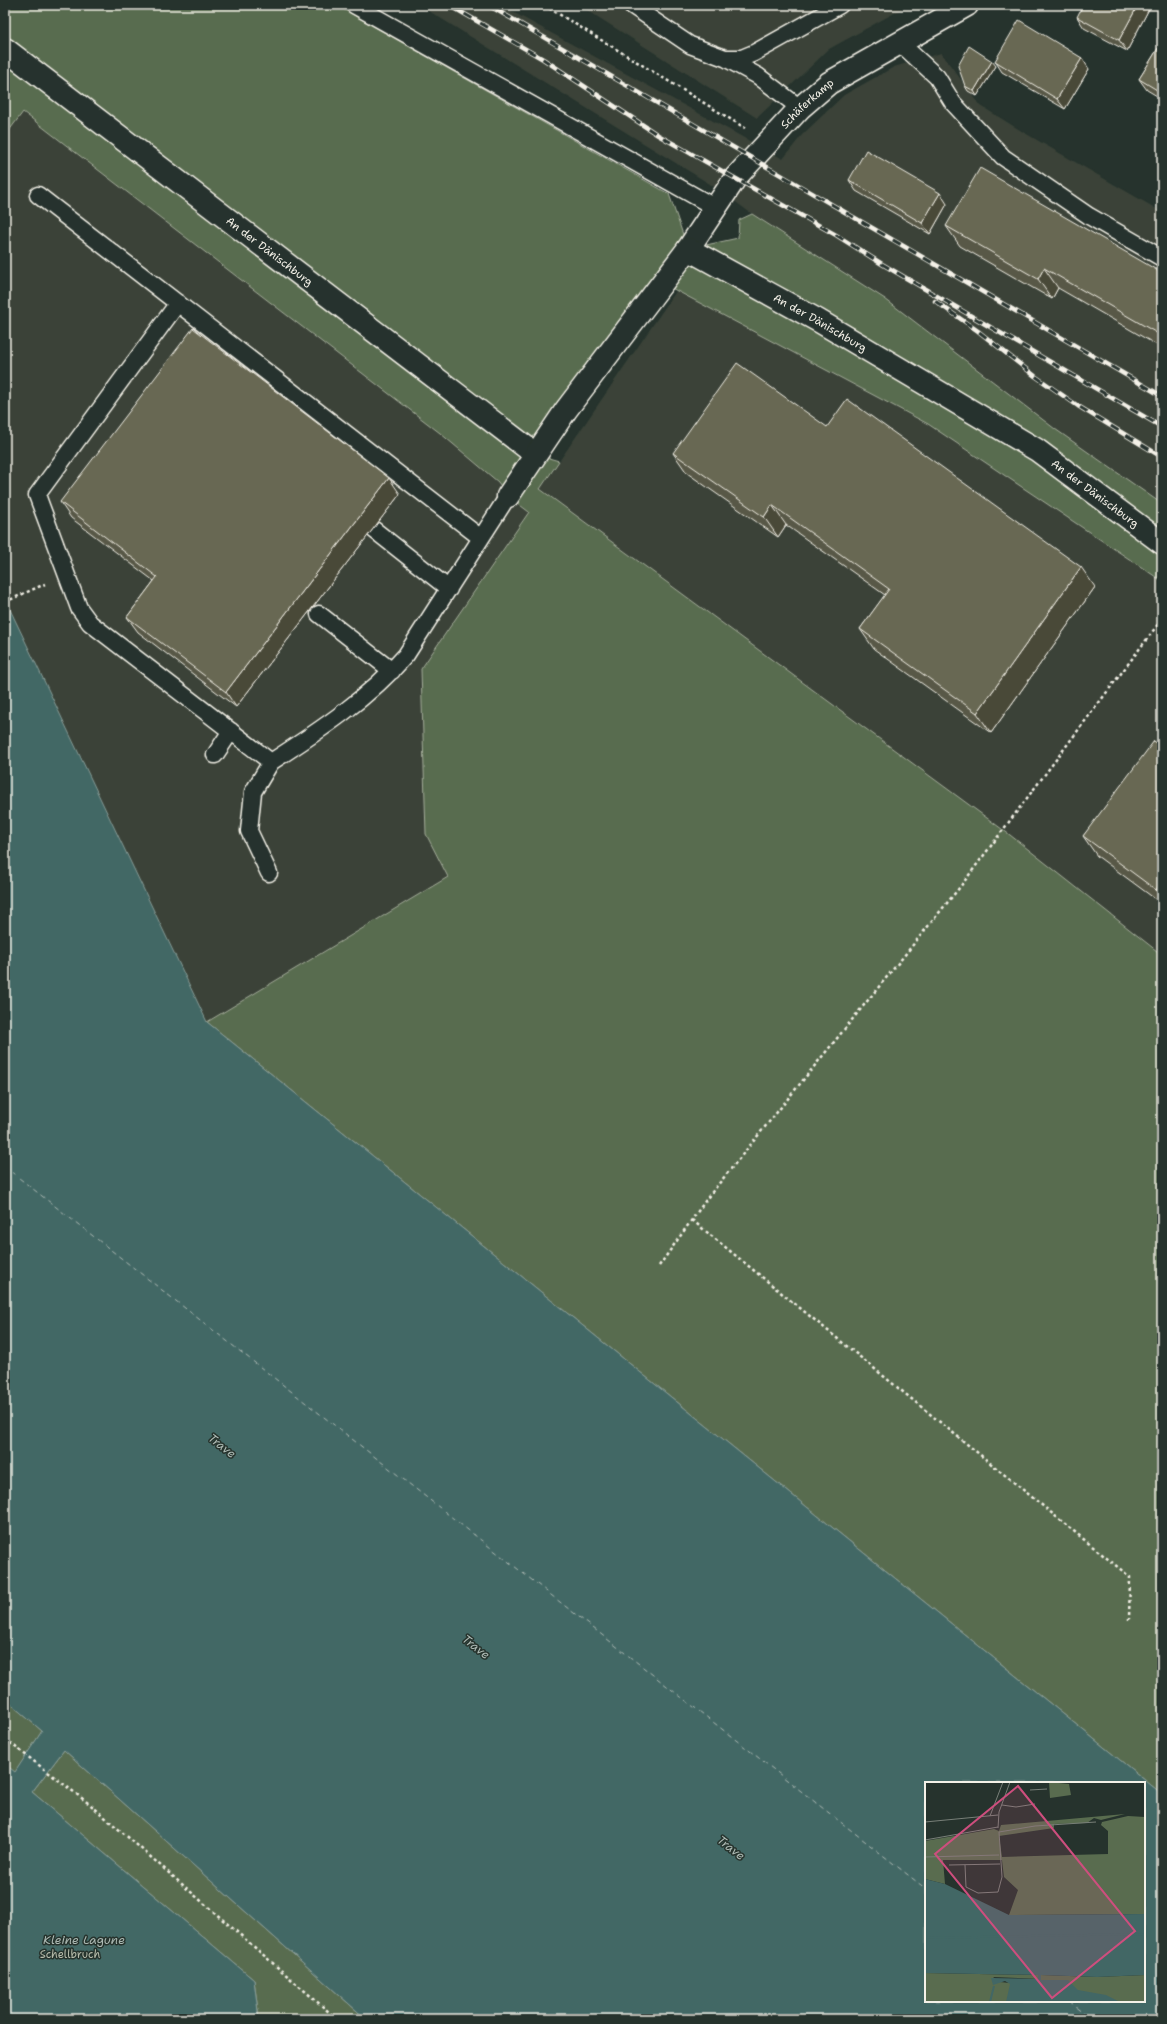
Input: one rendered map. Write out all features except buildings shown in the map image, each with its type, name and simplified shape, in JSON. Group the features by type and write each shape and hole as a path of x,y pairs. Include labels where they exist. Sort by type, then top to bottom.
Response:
{"street":[{"name":"Schäferkamp","path":"688,249 736,178 768,141 800,108 829,83 967,5"},
{"name":"An der Dänischburg","path":"5,49 535,454"},
{"name":"An der Dänischburg","path":"688,249 819,321 1036,450 1162,543"},
{"path":"508,496 566,410 688,249"}],"lane":[{"path":"354,5 716,208"},
{"path":"631,5 690,45 725,58 758,76 800,108"},
{"path":"725,58 742,58 840,5"},
{"path":"900,43 937,77 954,103 1003,156 1089,216 1162,258"},
{"path":"38,195 481,538"},
{"path":"178,303 37,495 79,608 90,624 271,762"},
{"path":"269,873 249,831 253,792 271,762 321,730 392,671 406,655 508,496"},
{"path":"372,529 449,588"},
{"path":"319,614 392,671"},
{"path":"215,755 230,731"}],"path":[{"path":"544,5 768,141"},
{"path":"5,602 45,584"},
{"path":"659,1266 708,1197 960,887 1162,619"},
{"path":"5,688 7,693"},
{"path":"692,1220 1130,1577 1129,1620"},
{"path":"5,1739 92,1806 337,2019"}],"shaded area":[{"path":"419,5 500,5 783,159 802,135 844,95 894,67 941,53 981,106 1023,132 1162,212 1162,504 1055,429 885,299 752,214 718,189"},
{"path":"579,5 909,5 829,49 757,118"},
{"path":"22,111 440,433 498,482 508,496 529,512 421,669 426,834 448,877 207,1022 5,599 5,136"},
{"path":"677,290 928,424 1162,581 1162,955 1010,835 540,489"}],"green space":[{"path":"5,5 336,5 669,194 688,249 738,238 739,220 752,214 885,299 1055,429 1162,504 1162,581 928,424 662,283 535,454 559,461 540,489 1010,835 1162,955 1162,1794 207,1022 448,877 426,834 421,669 529,512 508,496 498,482 440,433 23,112 5,136"},
{"path":"5,1699 42,1731 15,1773 5,1764"},
{"path":"64,1750 366,2019 259,2019 254,1980 32,1792"}],"water":[{"path":"5,599 207,1022 1162,1794 1162,2019 366,2019 64,1750 32,1792 254,1980 259,2019 5,2019 5,1764 15,1772 42,1731 5,1699"}],"ferry route":[{"path":"5,1167 925,1888"},
{"path":"1070,2002 1092,2019"}],"railway":[{"path":"449,5 543,59 658,135 836,235 882,264 1162,427"},
{"path":"488,5 1162,396"},
{"path":"935,301 978,331 1035,376 1078,406 1162,457"}],"water label":[{"name":"Trave","path":"222,1446"},
{"name":"Trave","path":"476,1647"},
{"name":"Trave","path":"731,1848"},
{"name":"Kleine Lagune","path":"84,1940"}],"park label":[{"name":"Schellbruch","path":"70,1954"}]}
